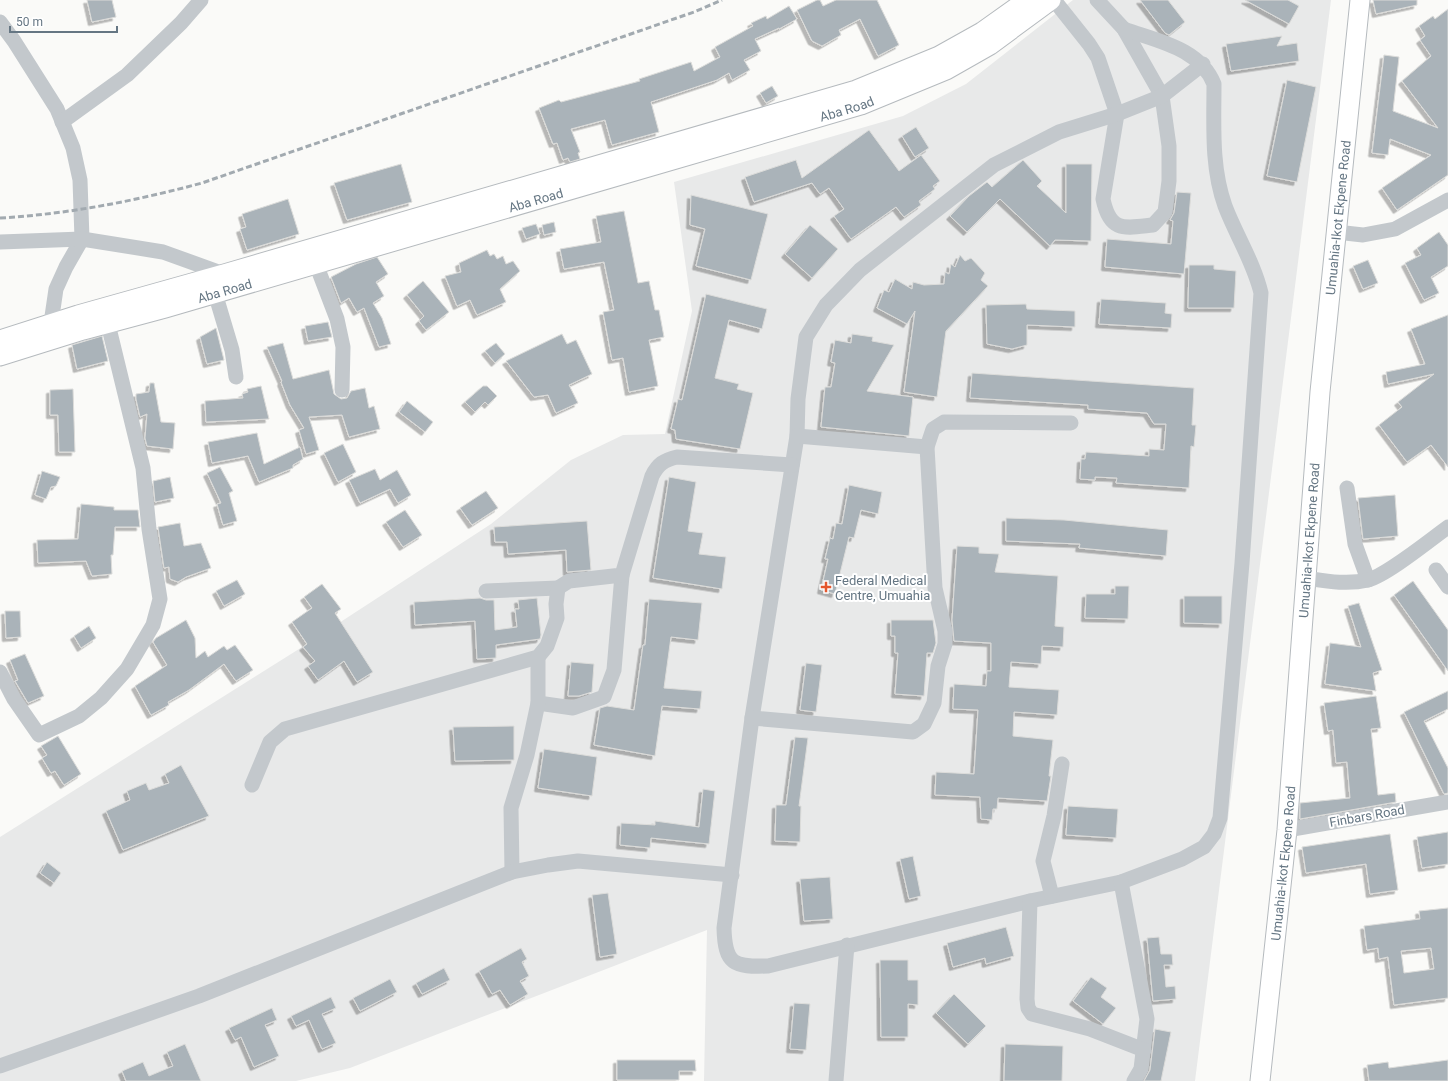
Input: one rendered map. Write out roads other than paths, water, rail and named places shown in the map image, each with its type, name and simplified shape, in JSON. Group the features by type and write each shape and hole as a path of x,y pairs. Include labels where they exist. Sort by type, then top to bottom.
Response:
{"main road":[{"name":"Aba Road","path":"0,356 62,336 316,264 694,147 896,75 939,56 982,32 1027,0"},
{"name":"Aba Road","path":"0,340 51,323 224,274 694,147 861,105 946,70 990,45 1052,0"},
{"name":"Umuahia-Ikot Ekpene Road","path":"1260,1081 1287,830 1320,392 1360,0"}],"street":[{"path":"62,122 127,75 181,23 201,0"},
{"path":"1052,0 1089,44 1098,58 1117,114 1103,199 1106,212 1111,222 1118,226 1153,225 1165,212 1169,181 1169,146 1162,96 1124,29 1097,0"},
{"path":"0,22 14,41 57,110 73,148 80,180 82,240 66,267 56,289 51,323"},
{"path":"1124,29 1191,54 1203,64 1210,74 1214,84 1216,176 1225,205 1258,280 1261,293 1241,571 1220,818 1214,834 1204,847 1182,859 1121,882 1030,901 847,945 768,966 746,967 732,960 724,948 724,928 752,718 797,436 798,399 806,337 826,305 860,270 994,165 1059,132 1117,114 1162,96 1203,64"},
{"path":"1336,232 1363,235 1395,229 1448,200"},
{"path":"0,242 82,240 163,252 224,274"},
{"path":"316,264 337,319 343,346 342,390"},
{"path":"216,293 232,350 236,377"},
{"path":"0,672 14,699 39,735 79,716 101,698 127,669 153,625 160,599 153,560 143,468 108,324"},
{"path":"752,718 913,732 924,724 934,703 938,666 945,644 945,631 935,588 927,447 933,429 944,422 1071,423"},
{"path":"797,436 927,447"},
{"path":"538,703 573,708 604,697 614,670 622,576 652,476 658,465 665,460 677,457 792,465"},
{"path":"1348,488 1355,544 1368,580"},
{"path":"1306,578 1335,583 1368,580 1391,568 1448,527"},
{"path":"1436,570 1448,587"},
{"path":"486,591 558,588 569,581 622,576"},
{"path":"252,785 270,742 285,729 538,657 547,646 557,618 556,604 558,588"},
{"path":"512,872 511,808 527,756 538,703 538,657"},
{"path":"1052,896 1043,861 1054,816 1062,764"},
{"name":"Finbars Road","path":"1287,830 1448,802"},
{"path":"0,1066 199,996 512,872 578,861 732,875"},
{"path":"1121,882 1147,1019 1141,1069 1134,1081"},
{"path":"1030,901 1027,999 1028,1008 1032,1014 1090,1029 1144,1050"},
{"path":"836,1081 847,945"}],"railway":[{"path":"0,218 102,206 152,196 202,183 694,12 722,0"}],"place":[{"name":"Federal Medical Centre, Umuahia","path":"826,587"}]}
